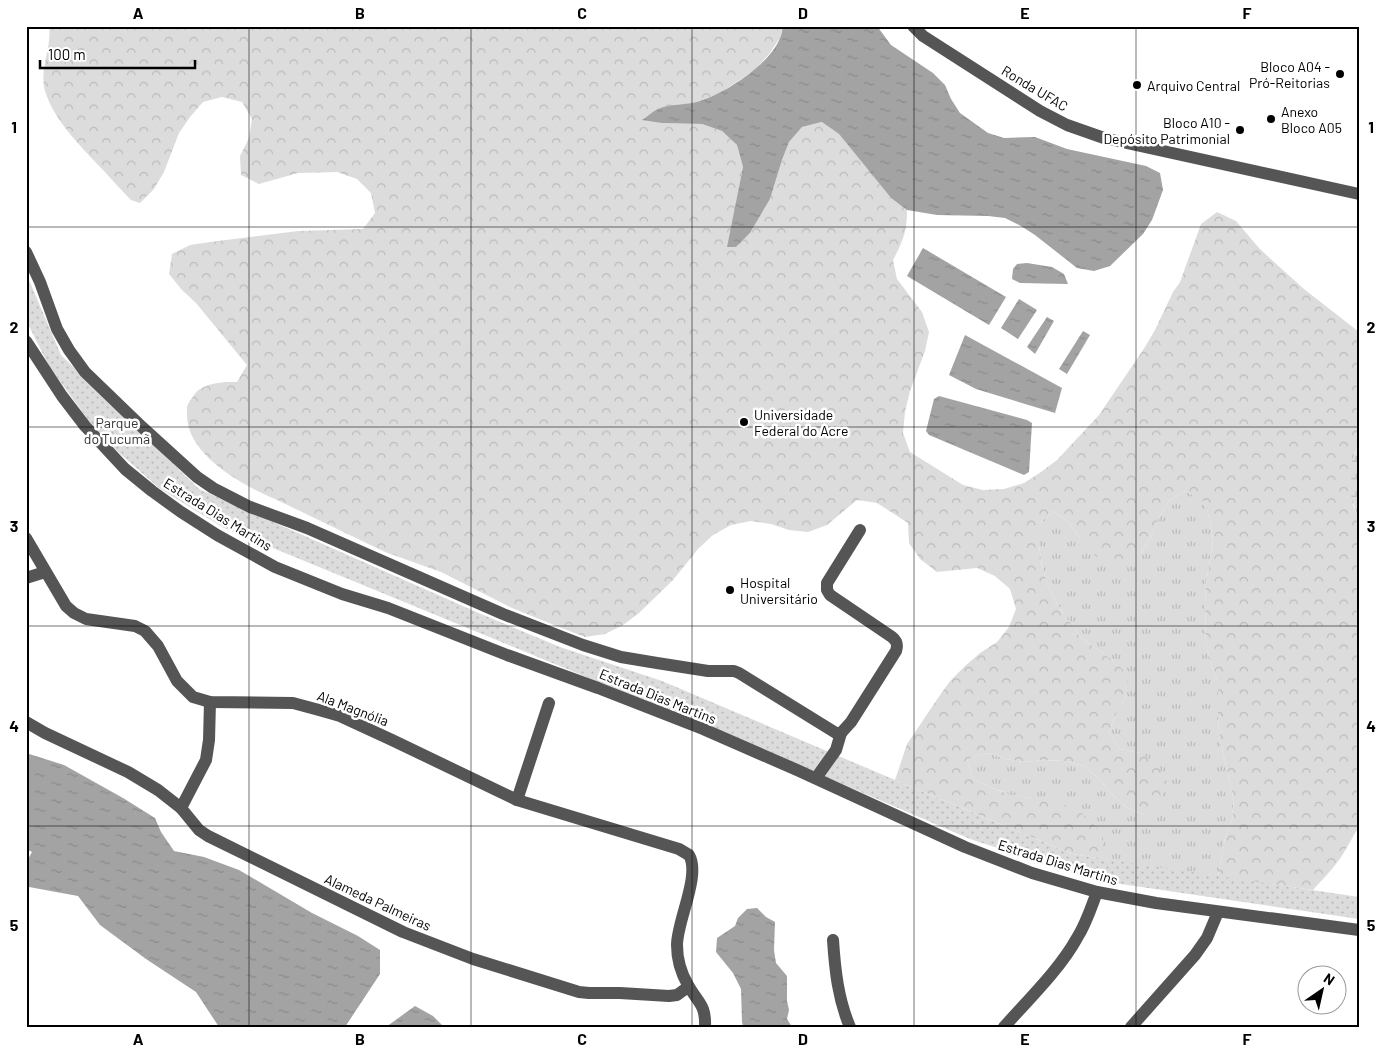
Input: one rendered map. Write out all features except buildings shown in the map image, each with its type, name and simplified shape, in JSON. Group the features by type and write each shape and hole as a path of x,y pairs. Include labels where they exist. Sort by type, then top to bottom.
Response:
{"street":[{"name":"Ronda UFAC","path":"913,26 923,36 1040,111 1104,138 1359,194"},
{"path":"26,252 40,282 57,329 85,372 156,440 197,477 213,488 250,507 307,528 503,614 583,644 621,657 657,664 739,673 836,733 841,733"},
{"name":"Estrada Dias Martins","path":"26,340 62,396 85,426 125,469 181,512 217,535 275,567 342,594 388,608 703,729 816,778 986,856 1032,873 1097,892 1156,903 1359,930"},
{"path":"816,778 836,750 841,733 858,712 896,652 898,645 896,640 830,595 827,590 827,583 860,530"},
{"name":"Ala Magnólia","path":"26,538 66,606 74,613 86,619 136,626 146,631 158,646 177,682 193,697 210,702 293,703 340,716 517,800 679,849 689,855 693,866 677,944 679,966 688,987 704,1010 705,1027"},
{"path":"26,578 45,572"},
{"path":"181,808 206,760 209,740 210,702"},
{"path":"517,800 549,703"},
{"name":"Alameda Palmeiras","path":"26,722 44,733 128,772 158,790 181,808 199,830 208,836 403,932 473,959 579,992 669,996 677,995 688,987"},
{"path":"1004,1027 1065,957 1078,937 1097,892"},
{"path":"1131,1027 1195,955 1213,925 1218,912"},
{"path":"833,940 836,976 850,1027"}],"green space":[{"path":"49,26 783,26 780,38 755,70 720,93 700,101 681,105 662,123 702,124 722,131 737,145 743,167 728,247 736,247 750,233 770,199 789,142 802,127 823,122 839,134 891,198 907,210 904,236 893,260 897,279 922,312 929,332 925,351 910,391 903,433 910,452 963,485 983,490 1004,489 1024,483 1057,460 1099,415 1145,347 1180,282 1201,224 1217,212 1236,221 1274,262 1304,289 1359,332 1359,447 1354,454 1353,505 1359,518 1359,827 1343,854 1313,890 1218,877 1225,838 1232,819 1234,800 1220,740 1218,683 1206,645 1206,583 1213,540 1210,519 1203,501 1185,491 1169,501 1141,553 1125,567 1109,566 1093,554 1069,523 1053,511 1039,524 1042,566 1048,586 1057,604 1081,638 1114,661 1128,675 1126,696 1109,732 1120,749 1140,753 1157,764 1167,782 1160,801 1145,815 1126,807 1084,766 1064,761 1024,762 987,753 967,759 973,779 1008,794 1057,802 1079,812 1103,834 1103,859 1072,854 895,780 907,744 950,681 980,653 997,642 1009,627 1016,609 1010,589 995,576 977,568 937,572 920,559 909,543 908,523 877,503 857,500 827,525 808,532 789,530 771,524 751,521 731,525 713,535 698,549 673,580 639,613 623,625 605,634 585,637 512,608 441,572 385,552 247,486 219,467 206,455 196,443 189,430 187,408 196,393 209,385 237,382 247,365 196,303 169,274 172,254 190,245 210,242 298,231 363,229 375,213 371,193 357,179 337,172 298,173 259,184 241,175 240,156 249,138 252,119 242,102 222,97 203,102 179,133 164,172 154,189 140,203 131,200 70,134 49,102 45,91 44,67 49,42"},
{"name":"Parque do Tucumã","path":"26,273 61,355 199,489 481,614 560,647 662,681 1072,854 1359,897 1359,919 1094,880 970,839 747,743 224,528 159,488 100,436 49,366 26,320"},
{"path":"1359,447 1359,518 1350,491 1349,473"},
{"path":"1185,491 1203,500 1210,519 1213,540 1206,583 1206,645 1218,683 1220,740 1234,800 1232,819 1225,838 1218,877 1103,859 1103,834 1051,802 1011,795 973,779 967,759 987,753 1024,762 1064,761 1084,766 1126,807 1145,815 1140,753 1120,749 1109,732 1126,696 1114,661 1081,638 1057,604 1048,586 1042,566 1039,524 1053,511 1069,523 1081,540 1141,553 1169,501"}],"water":[{"path":"783,26 877,26 891,45 933,73 945,85 960,113 988,133 1004,138 1035,137 1067,149 1146,166 1160,173 1163,190 1152,220 1143,234 1110,266 1094,271 1077,268 1035,235 1005,218 937,215 907,210 891,198 839,134 822,122 802,127 789,142 770,199 750,233 736,247 727,247 743,167 737,145 722,131 702,124 662,123 642,120 658,109 700,101 710,97 746,76 767,58 775,48 782,34"},
{"path":"923,248 1006,297 989,325 907,276"},
{"path":"1027,263 1052,267 1064,274 1068,284 1020,283 1012,279 1013,269 1017,264"},
{"path":"1019,299 1037,310 1018,339 1001,328"},
{"path":"1047,317 1054,321 1035,354 1027,347"},
{"path":"1083,331 1090,335 1067,374 1059,369"},
{"path":"965,335 1062,388 1055,413 976,389 949,375"},
{"path":"939,396 1032,423 1029,472 1024,475 929,435 926,431 934,399"},
{"path":"26,753 64,765 155,818 161,832 174,851 204,857 239,870 380,950 380,974 345,1027 219,1027 196,992 146,959 100,925 78,896 29,887 26,863 32,852 26,849"},
{"path":"757,908 766,917 775,922 774,950 776,963 787,976 789,1010 787,1019 792,1027 743,1027 741,989 733,973 716,952 717,938 735,926 738,918 747,909"},
{"path":"415,1006 433,1016 444,1027 386,1027"}],"place":[{"name":"Bloco A04 - Pró-Reitorias","path":"1340,74"},
{"name":"Arquivo Central","path":"1137,85"},
{"name":"Anexo Bloco A05","path":"1271,119"},
{"name":"Bloco A10 - Depósito Patrimonial","path":"1240,130"},
{"name":"Universidade Federal do Acre","path":"744,422"},
{"name":"Hospital Universitário","path":"730,590"}]}
